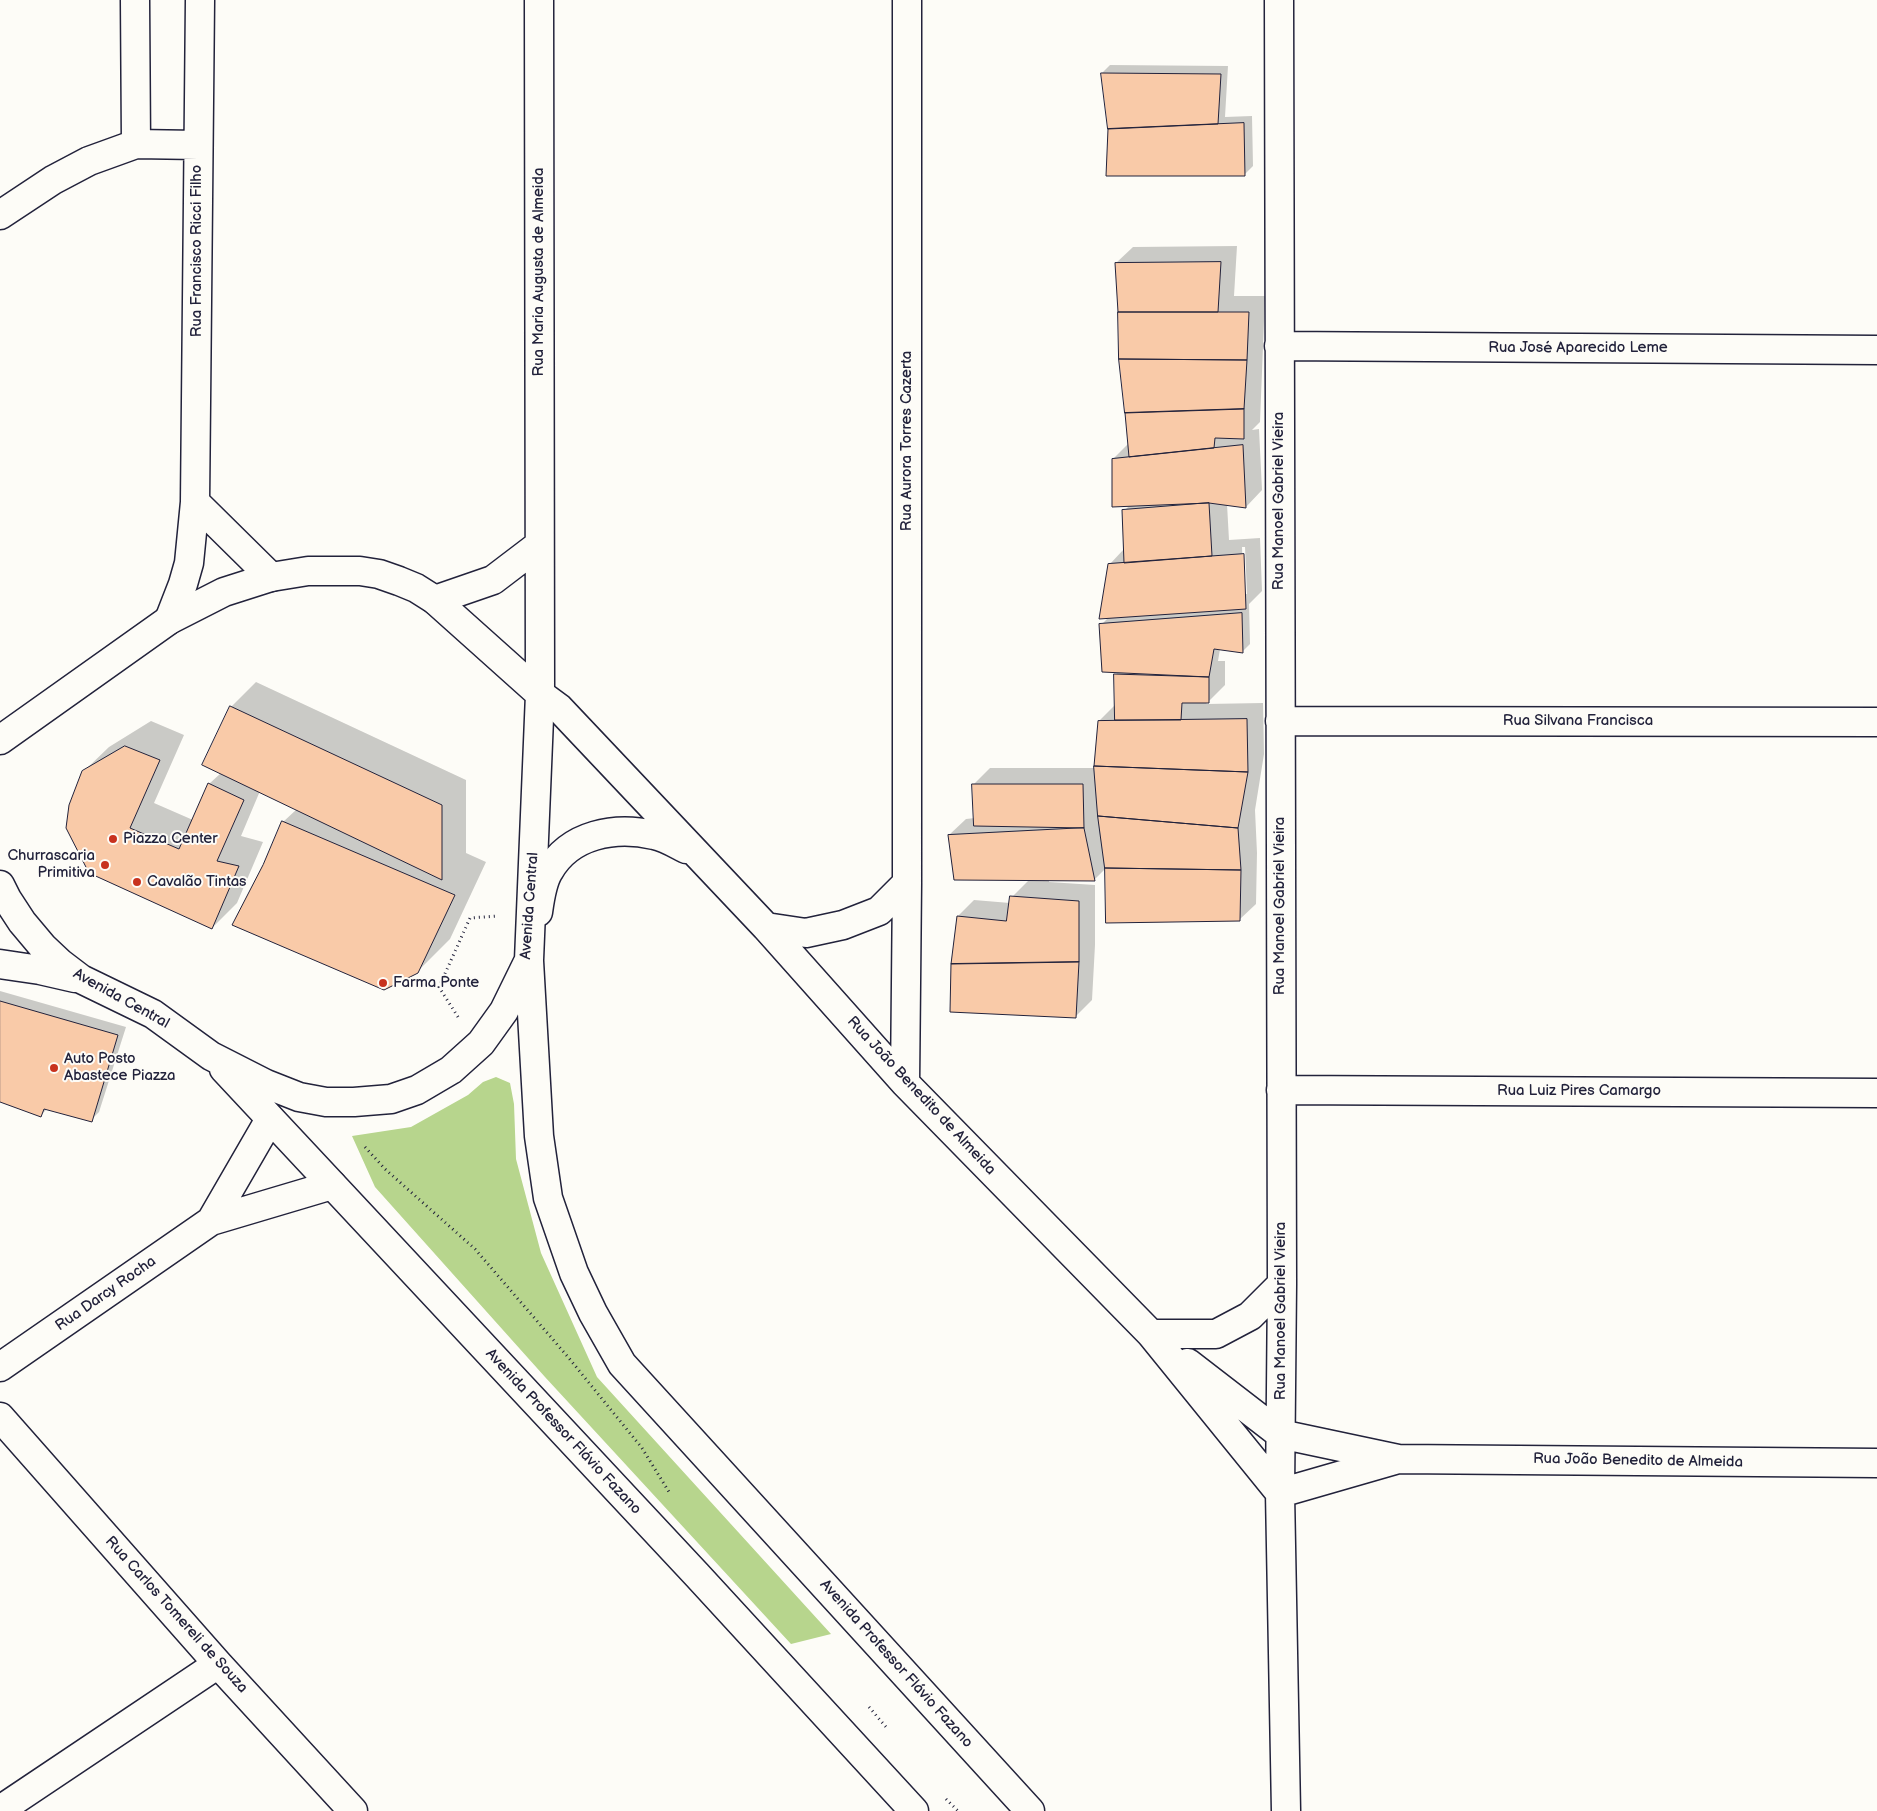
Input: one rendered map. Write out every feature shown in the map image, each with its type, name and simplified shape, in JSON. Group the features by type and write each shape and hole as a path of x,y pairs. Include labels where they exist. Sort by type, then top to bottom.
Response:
{"street":[{"path":"135,0 136,144"},
{"name":"Rua Francisco Ricci Filho","path":"169,620 189,563 195,502 200,0"},
{"name":"Rua Maria Augusta de Almeida","path":"539,0 540,694"},
{"name":"Rua Aurora Torres Cazerta","path":"905,1083 908,0"},
{"name":"Rua Manoel Gabriel Vieira","path":"1279,0 1282,1284 1280,1493 1286,1811"},
{"path":"0,216 67,172 90,161 136,144 198,145"},
{"name":"Rua José Aparecido Leme","path":"1279,346 1877,350"},
{"path":"195,502 271,577"},
{"path":"435,600 493,580 539,545"},
{"path":"0,762 6,736 169,620 224,592 271,577 308,571 360,571 380,574 416,588 435,600 540,694"},
{"name":"Rua João Benedito de Almeida","path":"540,694 559,708 766,927 905,1083 1151,1334 1280,1493 1398,1459"},
{"name":"Avenida Central","path":"0,885 22,922 43,947 81,979 153,1014 211,1056 266,1084 299,1097 335,1102 391,1099 417,1090 451,1070 481,1044 504,1011 529,960 540,694"},
{"name":"Rua Silvana Francisca","path":"1280,721 1877,722"},
{"name":"Rua João Benedito de Almeida","path":"529,960 542,889 548,872 561,854 580,842 602,833 627,830 656,835 696,854"},
{"path":"766,927 806,933 843,925 879,911 907,883"},
{"name":"Avenida Professor Flávio Fazano","path":"529,960 539,1136 548,1198 574,1273 593,1313 622,1364 1030,1811"},
{"path":"0,964 81,979"},
{"name":"Avenida Professor Flávio Fazano","path":"211,1056 697,1575 914,1811"},
{"name":"Rua Luiz Pires Camargo","path":"1281,1090 1877,1093"},
{"name":"Rua Darcy Rocha","path":"211,1221 270,1118"},
{"name":"Rua Darcy Rocha","path":"0,1367 211,1221 332,1185"},
{"path":"1151,1334 1216,1334 1250,1316 1282,1284"},
{"name":"Rua João Benedito de Almeida","path":"1151,1334 1280,1434 1398,1459 1877,1463"},
{"name":"Rua Carlos Tomereli de Souza","path":"0,1417 218,1664 353,1811"},
{"path":"0,1810 218,1664"}],"path":[{"path":"459,1020 439,987 470,918 500,916"},
{"path":"365,1147 385,1169 475,1249 568,1357 642,1448 672,1497"},
{"path":"867,1706 887,1728"},
{"path":"945,1798 958,1811"}],"green space":[{"path":"496,1077 510,1083 514,1104 516,1159 541,1253 597,1377 831,1634 791,1644 545,1377 375,1187 352,1136 411,1127 468,1095 483,1082"}],"building":[{"path":"1101,73 1221,74 1218,124 1108,129"},
{"path":"1244,123 1245,176 1106,176 1108,129"},
{"path":"1221,262 1218,312 1118,312 1115,263"},
{"path":"1118,312 1249,312 1247,360 1119,359"},
{"path":"1119,359 1247,360 1244,409 1125,413"},
{"path":"1244,409 1244,439 1215,438 1214,448 1129,457 1125,413"},
{"path":"1243,445 1246,508 1209,503 1112,507 1112,459"},
{"path":"1209,503 1212,556 1124,563 1122,510"},
{"path":"1244,554 1246,609 1099,619 1108,564"},
{"path":"1242,613 1243,653 1214,649 1209,677 1102,672 1099,624"},
{"path":"1114,674 1209,677 1209,703 1182,703 1181,720 1115,720"},
{"path":"230,706 442,805 442,880 202,765"},
{"path":"1247,719 1248,772 1094,766 1098,721"},
{"name":"Piazza Center","path":"125,746 160,760 130,828 179,849 208,783 244,800 217,861 239,866 212,929 89,873 66,828 69,805 82,771"},
{"path":"1094,766 1248,772 1238,828 1098,816"},
{"path":"972,784 1083,784 1084,828 974,826"},
{"path":"1098,816 1238,828 1241,870 1105,868"},
{"path":"282,821 455,895 418,973 384,990 232,925 263,865"},
{"path":"1084,828 1095,881 954,880 948,835"},
{"path":"1105,868 1241,870 1240,921 1106,923"},
{"path":"1010,896 1079,901 1079,962 951,964 957,916 1006,921"},
{"path":"1079,962 1076,1018 950,1012 951,964"},
{"name":"Auto Posto Abastece Piazza","path":"0,1001 118,1035 92,1122 44,1109 41,1117 0,1102"}],"place":[{"name":"Piazza Center","path":"113,839"},
{"name":"Churrascaria Primitiva","path":"105,865"},
{"name":"Cavalão Tintas","path":"137,882"},
{"name":"Farma Ponte","path":"383,983"},
{"name":"Auto Posto Abastece Piazza","path":"54,1068"}]}
